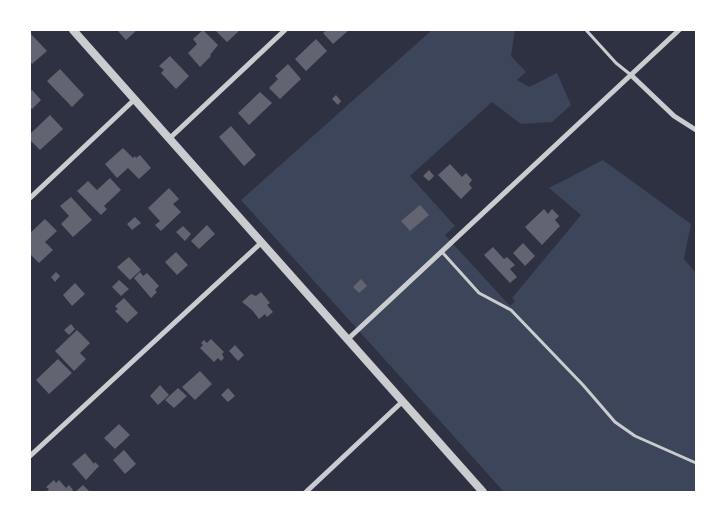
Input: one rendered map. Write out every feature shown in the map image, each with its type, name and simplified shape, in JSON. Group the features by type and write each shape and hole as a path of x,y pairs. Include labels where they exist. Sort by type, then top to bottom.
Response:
{"street":[{"path":"73,30 484,492"},
{"path":"170,138 285,30"},
{"path":"348,339 679,30"},
{"path":"631,75 674,116 696,130"},
{"path":"30,198 135,99"},
{"path":"30,456 262,242"},
{"path":"306,492 403,401"}],"lane":[{"path":"586,30 616,63 631,75"},
{"path":"442,252 479,293 511,310 577,379 614,422 635,436 696,463"}],"shaded area":[{"path":"432,30 515,30 511,56 526,72 517,80 529,87 557,73 571,105 552,122 521,124 492,102 410,176 455,226 445,235 510,306 515,301 512,298 581,215 549,188 603,160 691,224 684,259 696,273 696,492 504,492 241,200"}],"building":[{"path":"117,30 137,30 126,40"},
{"path":"203,30 218,45 211,56 200,67 188,53 197,44 193,39"},
{"path":"215,30 240,30 227,42"},
{"path":"327,30 349,30 333,44 323,33"},
{"path":"30,33 47,51 32,64 30,61"},
{"path":"316,39 327,51 306,71 295,59"},
{"path":"170,56 189,76 176,89 161,73 164,70 159,66"},
{"path":"288,64 301,79 280,99 269,88 278,79 275,76"},
{"path":"60,69 84,95 72,107 47,81"},
{"path":"32,90 41,100 32,109 30,107 30,92"},
{"path":"260,92 272,103 249,125 238,113"},
{"path":"336,95 341,101 338,105 332,99"},
{"path":"50,115 63,129 40,150 30,140 30,134"},
{"path":"231,126 256,155 244,166 219,137"},
{"path":"123,148 133,158 140,155 151,168 139,179 128,168 117,178 105,164"},
{"path":"450,164 462,177 466,173 472,180 469,184 472,188 461,199 438,175"},
{"path":"429,170 434,176 429,181 423,176"},
{"path":"110,178 121,190 104,206 107,209 101,215 77,191 88,181 97,190"},
{"path":"169,188 179,199 173,204 181,212 161,231 155,225 160,221 148,208"},
{"path":"71,197 92,220 73,237 61,224 69,216 60,206"},
{"path":"420,205 429,215 410,231 401,221"},
{"path":"544,209 548,214 552,209 559,216 555,220 560,226 542,245 525,227"},
{"path":"135,217 141,223 132,230 127,224"},
{"path":"45,219 57,231 45,242 53,250 39,263 30,254 30,233"},
{"path":"207,225 215,234 199,249 191,241"},
{"path":"183,226 191,234 185,241 176,232"},
{"path":"523,243 535,256 525,266 513,253"},
{"path":"493,247 504,259 507,257 515,265 510,269 517,277 510,283 484,255"},
{"path":"176,252 188,265 177,275 165,262"},
{"path":"129,257 141,270 130,280 117,267"},
{"path":"56,272 60,276 55,282 51,277"},
{"path":"140,272 143,276 147,273 159,286 155,290 157,292 151,298 134,278"},
{"path":"361,279 367,286 359,293 353,287"},
{"path":"119,280 129,289 121,296 112,287"},
{"path":"75,283 85,294 72,306 63,295"},
{"path":"261,292 270,303 267,305 273,312 267,317 265,314 259,319 242,302 251,294 256,296"},
{"path":"124,298 138,313 127,323 115,311 118,309 115,306"},
{"path":"71,324 75,329 69,335 64,330"},
{"path":"77,330 90,343 80,353 86,359 74,371 55,351"},
{"path":"211,339 224,352 222,354 224,358 221,361 218,358 214,362 200,348 204,340 207,343"},
{"path":"235,345 244,355 238,361 229,351"},
{"path":"58,359 72,373 49,394 36,380"},
{"path":"200,371 212,384 195,400 182,387"},
{"path":"160,385 169,395 158,405 150,396"},
{"path":"178,388 187,396 174,408 165,400"},
{"path":"228,388 235,396 228,402 221,395"},
{"path":"119,424 130,435 115,449 104,438"},
{"path":"124,450 136,464 125,474 113,460"},
{"path":"85,453 94,464 95,462 99,466 86,480 72,464"},
{"path":"54,480 56,483 59,480 66,488 69,485 73,490 71,492 46,492 49,489 46,487"},
{"path":"83,485 90,492 75,492"}]}
